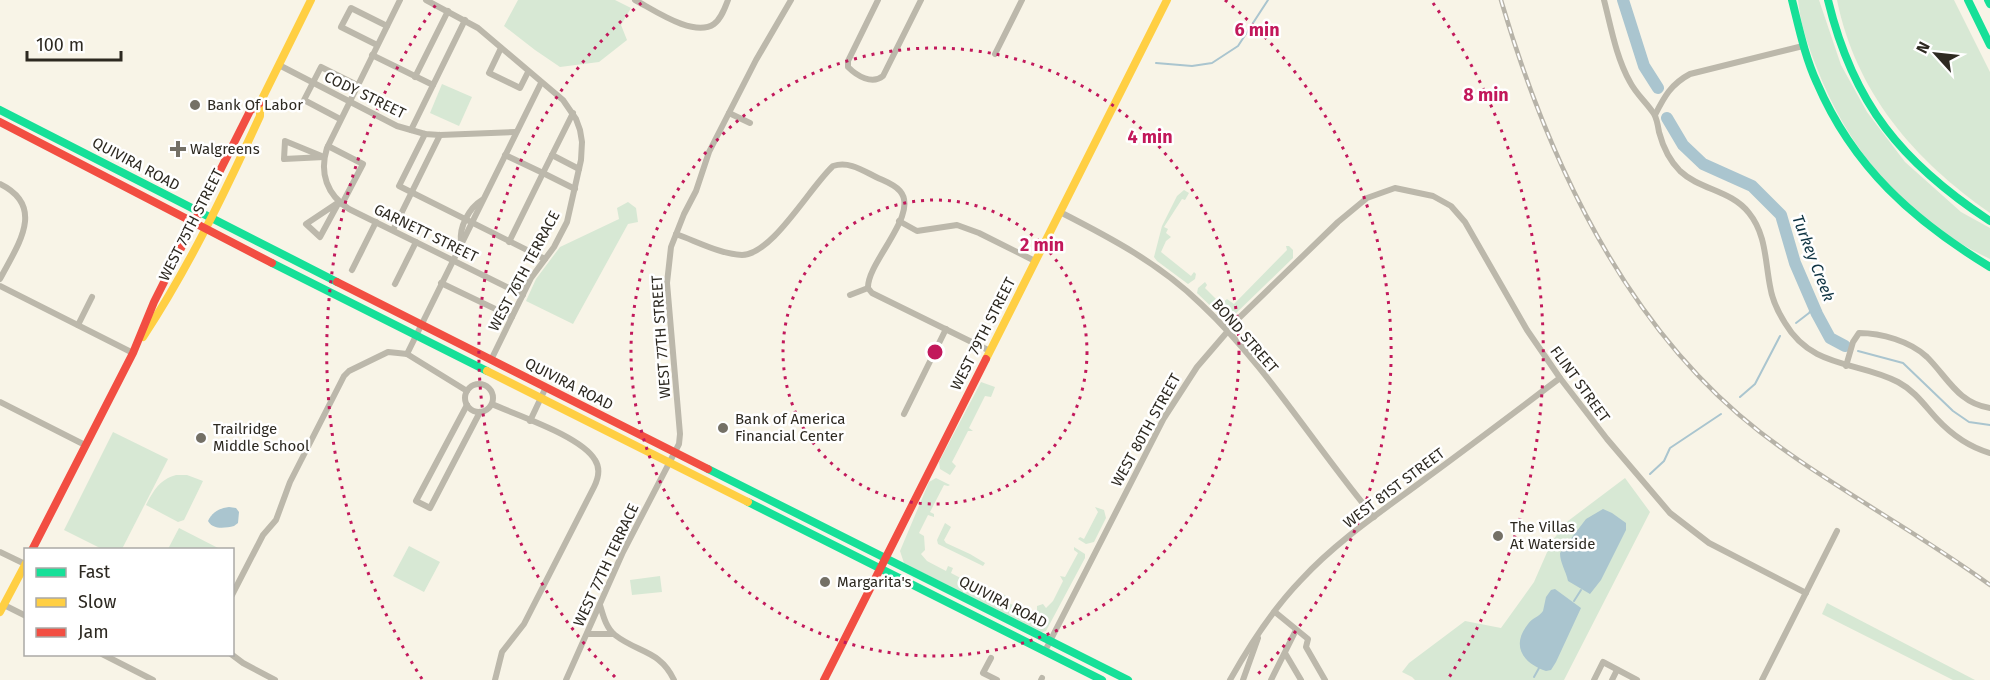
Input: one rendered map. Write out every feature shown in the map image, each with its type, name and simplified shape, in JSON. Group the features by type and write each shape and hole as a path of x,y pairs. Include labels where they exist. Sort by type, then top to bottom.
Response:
{"main road":[{"name":"WEST 75TH STREET","path":"33,548 133,352 154,302 250,111 260,103 311,0"},
{"name":"WEST 79TH STREET","path":"824,680 1167,0"},
{"path":"1792,0 1803,46 1814,76 1837,124 1858,156 1896,200 1935,233 1990,267"},
{"path":"1828,0 1851,71 1884,128 1926,174 1956,199 1990,221"},
{"path":"1968,0 1990,45"},
{"path":"1988,0 1990,4"},
{"name":"WEST 75TH STREET","path":"133,352 164,307 205,229 260,116 260,103"},
{"name":"QUIVIRA ROAD","path":"0,110 421,325 1128,680"},
{"name":"QUIVIRA ROAD","path":"0,122 416,336 1102,680"},
{"path":"100,174 106,164"},
{"path":"2,609 24,565"}],"street":[{"path":"324,157 340,119 400,0"},
{"path":"426,0 478,28 563,100 573,113 509,242"},
{"path":"635,0 693,29 706,28 716,23 728,0"},
{"name":"WEST 77TH STREET","path":"669,462 679,444 680,434 667,283 668,261 676,234 696,190 709,152 791,0"},
{"path":"878,0 848,61 848,67 852,72 871,81 883,76 921,0"},
{"path":"995,54 1022,0"},
{"path":"1604,0 1622,66 1638,97 1655,116 1666,152 1680,172 1740,203 1755,221 1763,240 1773,297 1779,313 1792,333 1814,353 1846,366 1882,375 1901,383 1918,397 1957,438 1990,453"},
{"path":"377,45 341,27 351,8 387,26"},
{"path":"415,77 448,11"},
{"path":"411,130 465,20"},
{"path":"1655,116 1670,89 1680,79 1690,74 1803,46"},
{"path":"501,48 489,73 520,88 528,72"},
{"path":"372,55 433,85"},
{"name":"CODY STREET","path":"279,66 397,126 425,134 516,132"},
{"path":"340,119 304,100 321,67 357,85"},
{"path":"406,354 461,242 460,234 481,208 482,200 541,83"},
{"name":"WEST 76TH TERRACE","path":"491,360 536,270 557,242 567,222 576,189 582,142 573,113"},
{"path":"729,113 750,123"},
{"path":"425,134 399,186 544,259"},
{"path":"393,230 440,135"},
{"path":"285,141 305,149 324,157 284,159 285,141"},
{"path":"328,146 363,164 320,237 306,224 340,203"},
{"path":"505,154 576,189"},
{"path":"552,155 579,169"},
{"name":"GARNETT STREET","path":"324,157 326,183 340,203 523,295"},
{"path":"676,234 728,253 751,254 768,244 833,166 840,164 852,166 893,185 902,195 905,207 871,275 868,288"},
{"path":"0,184 18,197 25,210 23,234 0,279"},
{"name":"FLINT STREET","path":"1362,201 1395,188 1433,196 1451,206 1473,234 1527,330 1560,378 1624,460 1682,524 1708,543 1806,593"},
{"name":"WEST 80TH STREET","path":"1045,651 1164,418 1197,367 1227,331 1362,201"},
{"name":"BOND STREET","path":"1060,212 1107,236 1161,270 1201,304 1227,331 1374,517"},
{"path":"899,221 917,231 957,225 979,232 1035,261"},
{"path":"352,270 376,222"},
{"path":"395,284 416,242"},
{"path":"441,283 512,317"},
{"path":"0,286 133,352"},
{"path":"850,295 868,288"},
{"path":"868,288 872,293 990,351"},
{"path":"78,325 92,297"},
{"path":"903,414 946,329"},
{"path":"1846,366 1853,342 1859,333 1870,333 1895,339 1926,356 1947,383 1963,398 1990,408"},
{"path":"234,591 263,536 276,520 290,482 344,376 349,371 388,352 406,354 467,391"},
{"name":"WEST 81ST STREET","path":"1230,680 1245,652 1299,582 1317,563 1374,517 1560,378"},
{"path":"474,384 488,386 493,394 492,404 485,411 472,410 465,399 467,391 474,384"},
{"path":"530,421 546,387"},
{"path":"0,402 85,446"},
{"path":"492,404 578,444 595,459 599,472 594,488 524,624 501,652 495,680"},
{"path":"467,405 416,501 430,508 480,412"},
{"name":"WEST 77TH TERRACE","path":"566,680 623,552 669,462"},
{"path":"1762,680 1837,531"},
{"path":"0,552 24,563"},
{"path":"599,604 613,634 662,662 674,680"},
{"path":"2,609 24,615"},
{"path":"1275,612 1308,639 1306,647 1325,680"},
{"path":"1271,680 1296,630"},
{"path":"587,634 613,634"},
{"name":"WEST 81ST STREET","path":"1243,680 1259,635"},
{"path":"1285,653 1301,680"},
{"path":"106,656 153,680"},
{"path":"234,656 275,680"},
{"path":"991,658 984,676 997,680"},
{"path":"1594,680 1603,662 1634,679"},
{"path":"1612,680 1617,670"}],"green space":[{"path":"518,0 615,0 631,8 621,25 627,40 599,62 560,67 504,26"},
{"path":"1798,0 1819,0 1841,65 1867,112 1905,162 1961,212 1990,228 1990,259 1960,243 1932,224 1884,180 1863,154 1845,127 1816,66 1805,34"},
{"path":"1837,0 1954,0 1990,72 1990,213 1937,170 1892,122 1858,65 1846,34"},
{"path":"442,84 472,97 459,126 430,113"},
{"path":"1184,190 1189,193 1185,200 1182,199 1164,227 1168,229 1166,233 1171,237 1166,241 1161,252 1191,276 1194,272 1196,274 1195,279 1188,284 1154,257 1162,226 1177,196"},
{"path":"628,202 636,208 638,222 628,224 573,324 526,301 536,279 560,247 619,219 617,208"},
{"path":"1286,246 1293,250 1293,258 1231,318 1223,318 1197,293 1198,288 1205,282 1207,285 1205,288 1221,304 1227,299 1234,304 1287,250"},
{"path":"981,382 995,387 991,397 985,396 969,428 973,431 968,431 952,462 956,466 950,475 940,469 939,462"},
{"path":"113,432 168,459 123,548 100,548 64,530"},
{"path":"176,475 187,475 203,481 184,520 178,522 146,505 158,486"},
{"path":"936,478 950,485 944,485 930,512 934,514 934,517 928,515 919,533 924,536 925,550 921,554 927,561 946,571 948,566 953,568 951,573 974,585 977,581 979,582 977,587 1000,598 1003,594 1007,597 1005,601 1025,611 1037,612 1037,606 1043,604 1046,608 1053,601 1063,581 1060,576 1065,577 1078,553 1074,547 1085,554 1085,558 1046,631 1040,633 904,563 900,551 929,482"},
{"path":"1625,478 1650,512 1564,680 1415,680 1402,672 1409,663 1465,621 1501,628 1534,582 1552,541 1568,521"},
{"path":"1095,507 1104,510 1106,518 1094,542 1086,544 1078,539 1080,537 1084,539 1098,512"},
{"path":"945,523 951,527 944,540 946,543 985,563 983,566 938,544 937,540"},
{"path":"179,528 218,548 169,548"},
{"path":"409,546 440,562 424,592 393,576"},
{"path":"660,576 662,592 632,595 630,580"},
{"path":"1827,603 1975,680 1953,680 1822,614"}],"water":[{"path":"236,508 239,512 238,523 223,528 210,524 208,521 214,513 219,509"},
{"path":"1603,509 1626,523 1626,530 1601,580 1590,594 1568,581 1560,553 1586,519"},
{"path":"1555,589 1581,608 1556,662 1551,670 1546,671 1525,658 1520,639 1530,622 1543,611 1546,597 1551,590"}],"waterway":[{"path":"1156,63 1192,66 1212,63 1238,46 1268,0"},
{"name":"Turkey Creek","path":"1623,0 1644,66 1658,88"},
{"name":"Turkey Creek","path":"1667,118 1683,145 1703,164 1752,186 1781,215 1795,263 1817,314 1830,338 1845,346"},
{"path":"1796,323 1809,313 1814,305"},
{"path":"1740,397 1755,384 1780,336"},
{"name":"Turkey Creek","path":"1858,351 1903,363 1953,411 1969,422 1990,425"},
{"path":"1650,474 1664,461 1670,448 1721,414"},
{"path":"1574,601 1581,590"},
{"path":"1534,677 1539,668"}],"railway":[{"path":"1501,0 1542,120 1568,179 1598,237 1631,291 1669,343 1712,390 1760,432 1816,472 1990,585"}],"traffic: fast":[{"path":"1792,0 1813,73 1832,113 1849,141 1888,189 1911,211 1936,231 1990,267"},
{"path":"1828,0 1851,70 1885,128 1931,177 1990,221"},
{"path":"1968,0 1990,45"},
{"path":"1988,0 1990,4"},
{"path":"0,110 337,282"},
{"path":"272,263 487,371"},
{"path":"708,469 1128,680"},
{"path":"748,502 1102,680"}],"traffic: slow":[{"path":"143,337 176,284 220,201 260,116 260,103 311,0"},
{"path":"986,359 1167,0"},
{"path":"487,371 748,502"},
{"path":"0,612 24,567"}],"traffic: jam":[{"path":"33,548 133,353 154,302 250,111 260,103"},
{"path":"0,122 272,263"},
{"path":"337,282 708,469"},
{"path":"824,680 986,359"}],"place":[{"name":"Bank Of Labor","path":"195,105"},
{"name":"Walgreens","path":"178,149"},
{"name":"Bank of America Financial Center","path":"723,428"},
{"name":"Trailridge Middle School","path":"201,438"},
{"name":"The Villas At Waterside","path":"1498,536"},
{"name":"Margarita's","path":"825,582"}]}
